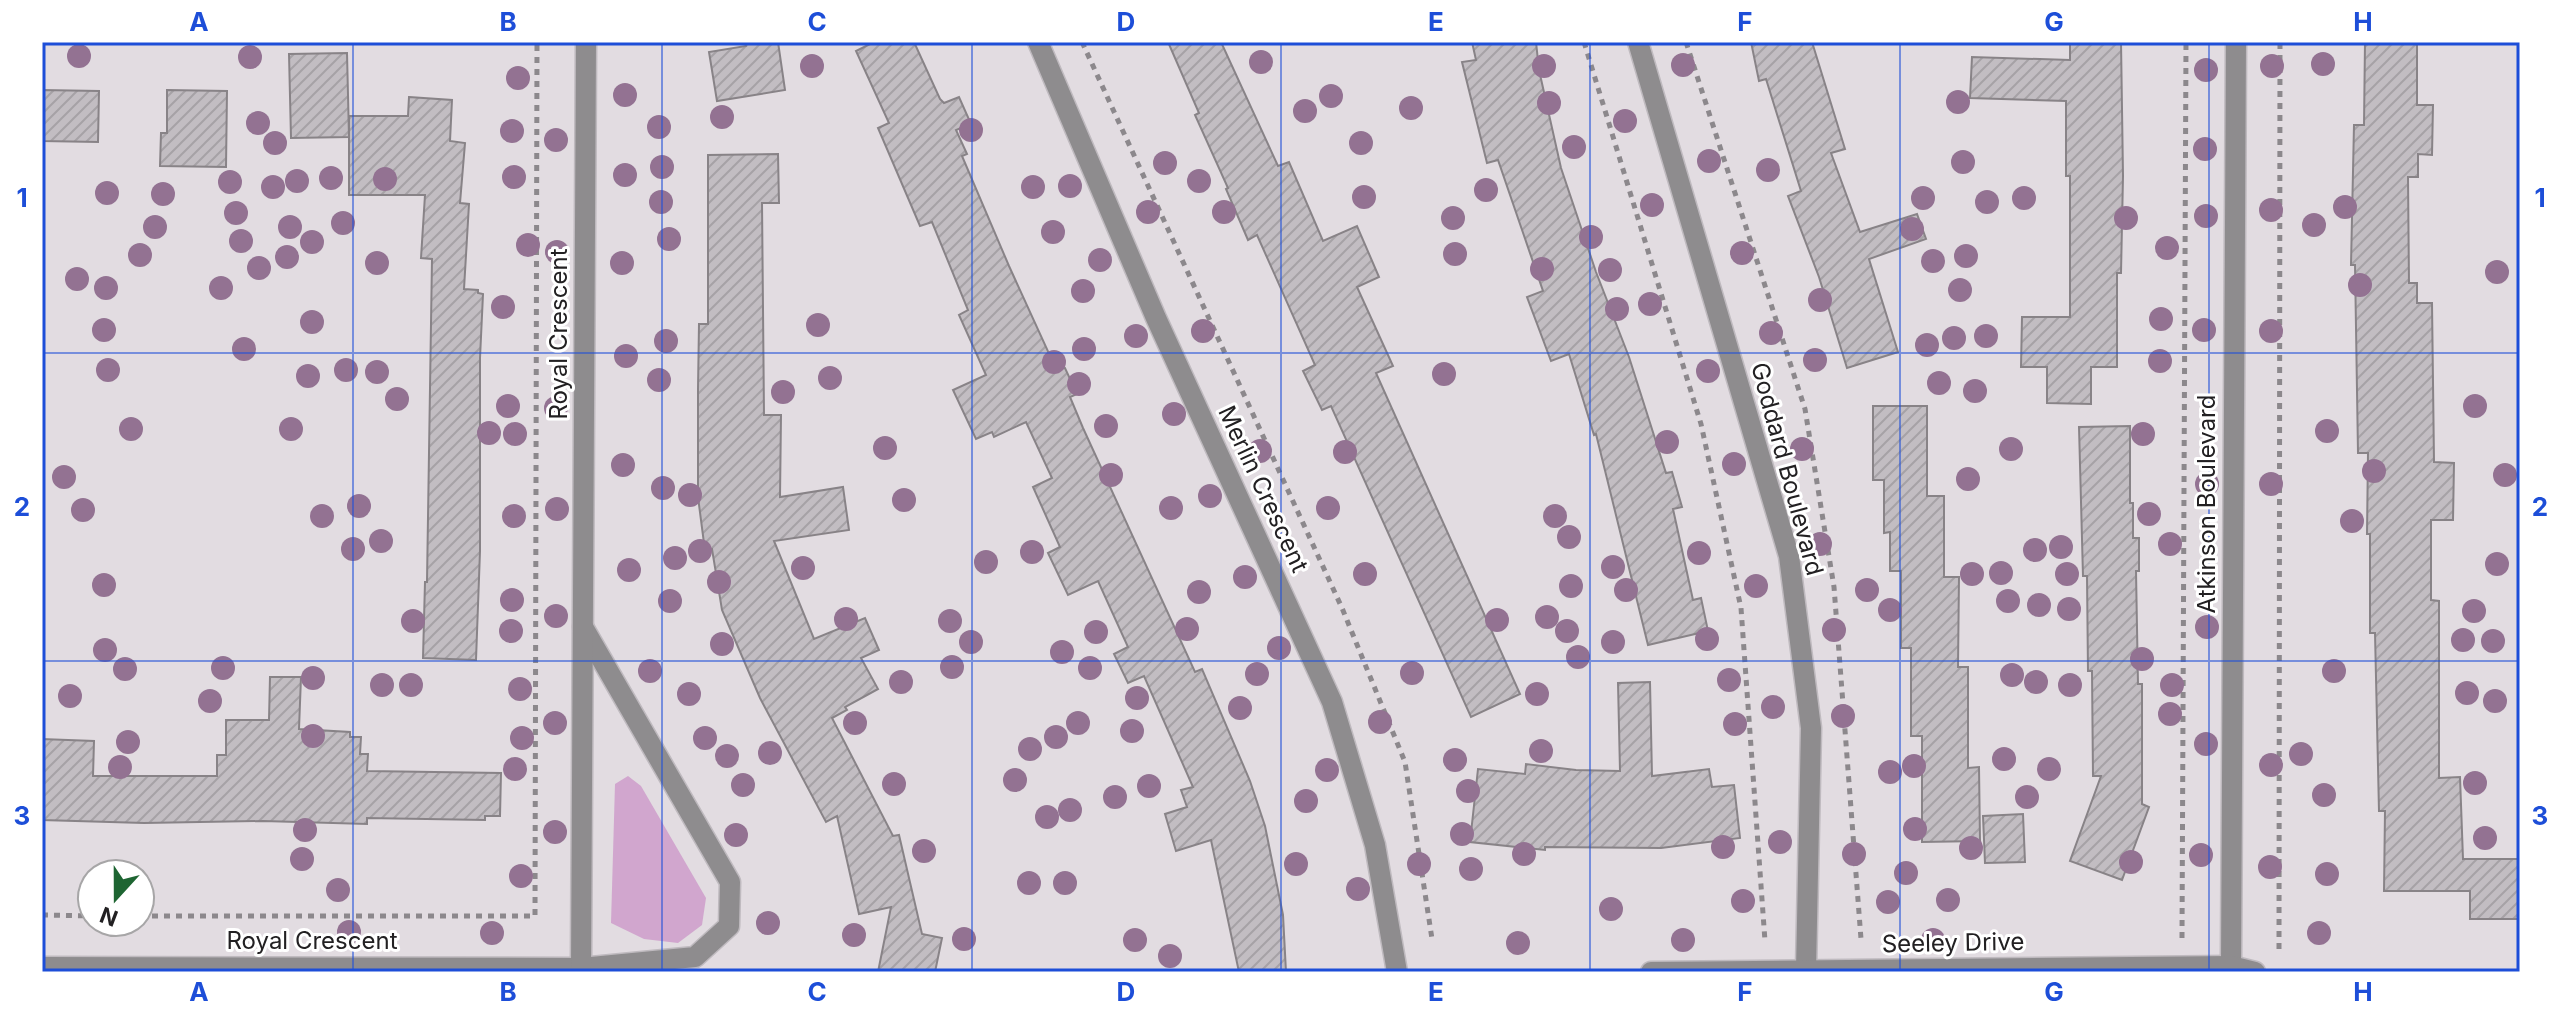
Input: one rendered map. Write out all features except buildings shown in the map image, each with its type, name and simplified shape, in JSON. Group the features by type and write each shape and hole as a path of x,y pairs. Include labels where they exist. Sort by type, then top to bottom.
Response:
{"street":[{"name":"Royal Crescent","path":"581,968 586,42"},
{"name":"Merlin Crescent","path":"1038,42 1156,318 1332,702 1375,845 1397,972"},
{"name":"Goddard Boulevard","path":"1638,42 1789,556 1811,728 1806,970"},
{"name":"Atkinson Boulevard","path":"2231,966 2236,42"},
{"name":"Royal Crescent","path":"42,967 581,968 695,957 729,926 730,882 583,627"},
{"name":"Seeley Drive","path":"1651,972 2231,966 2255,972"}],"path":[{"path":"156,916 535,916 537,42"},
{"path":"1082,42 1342,608 1405,762 1432,939"},
{"path":"1584,42 1701,424 1741,608 1765,946"},
{"path":"2182,939 2186,42"},
{"path":"2279,949 2280,42"},
{"path":"42,915 76,916"}],"shaded area":[{"path":"628,776 641,786 706,898 702,925 678,943 644,939 611,923 615,784"}]}
